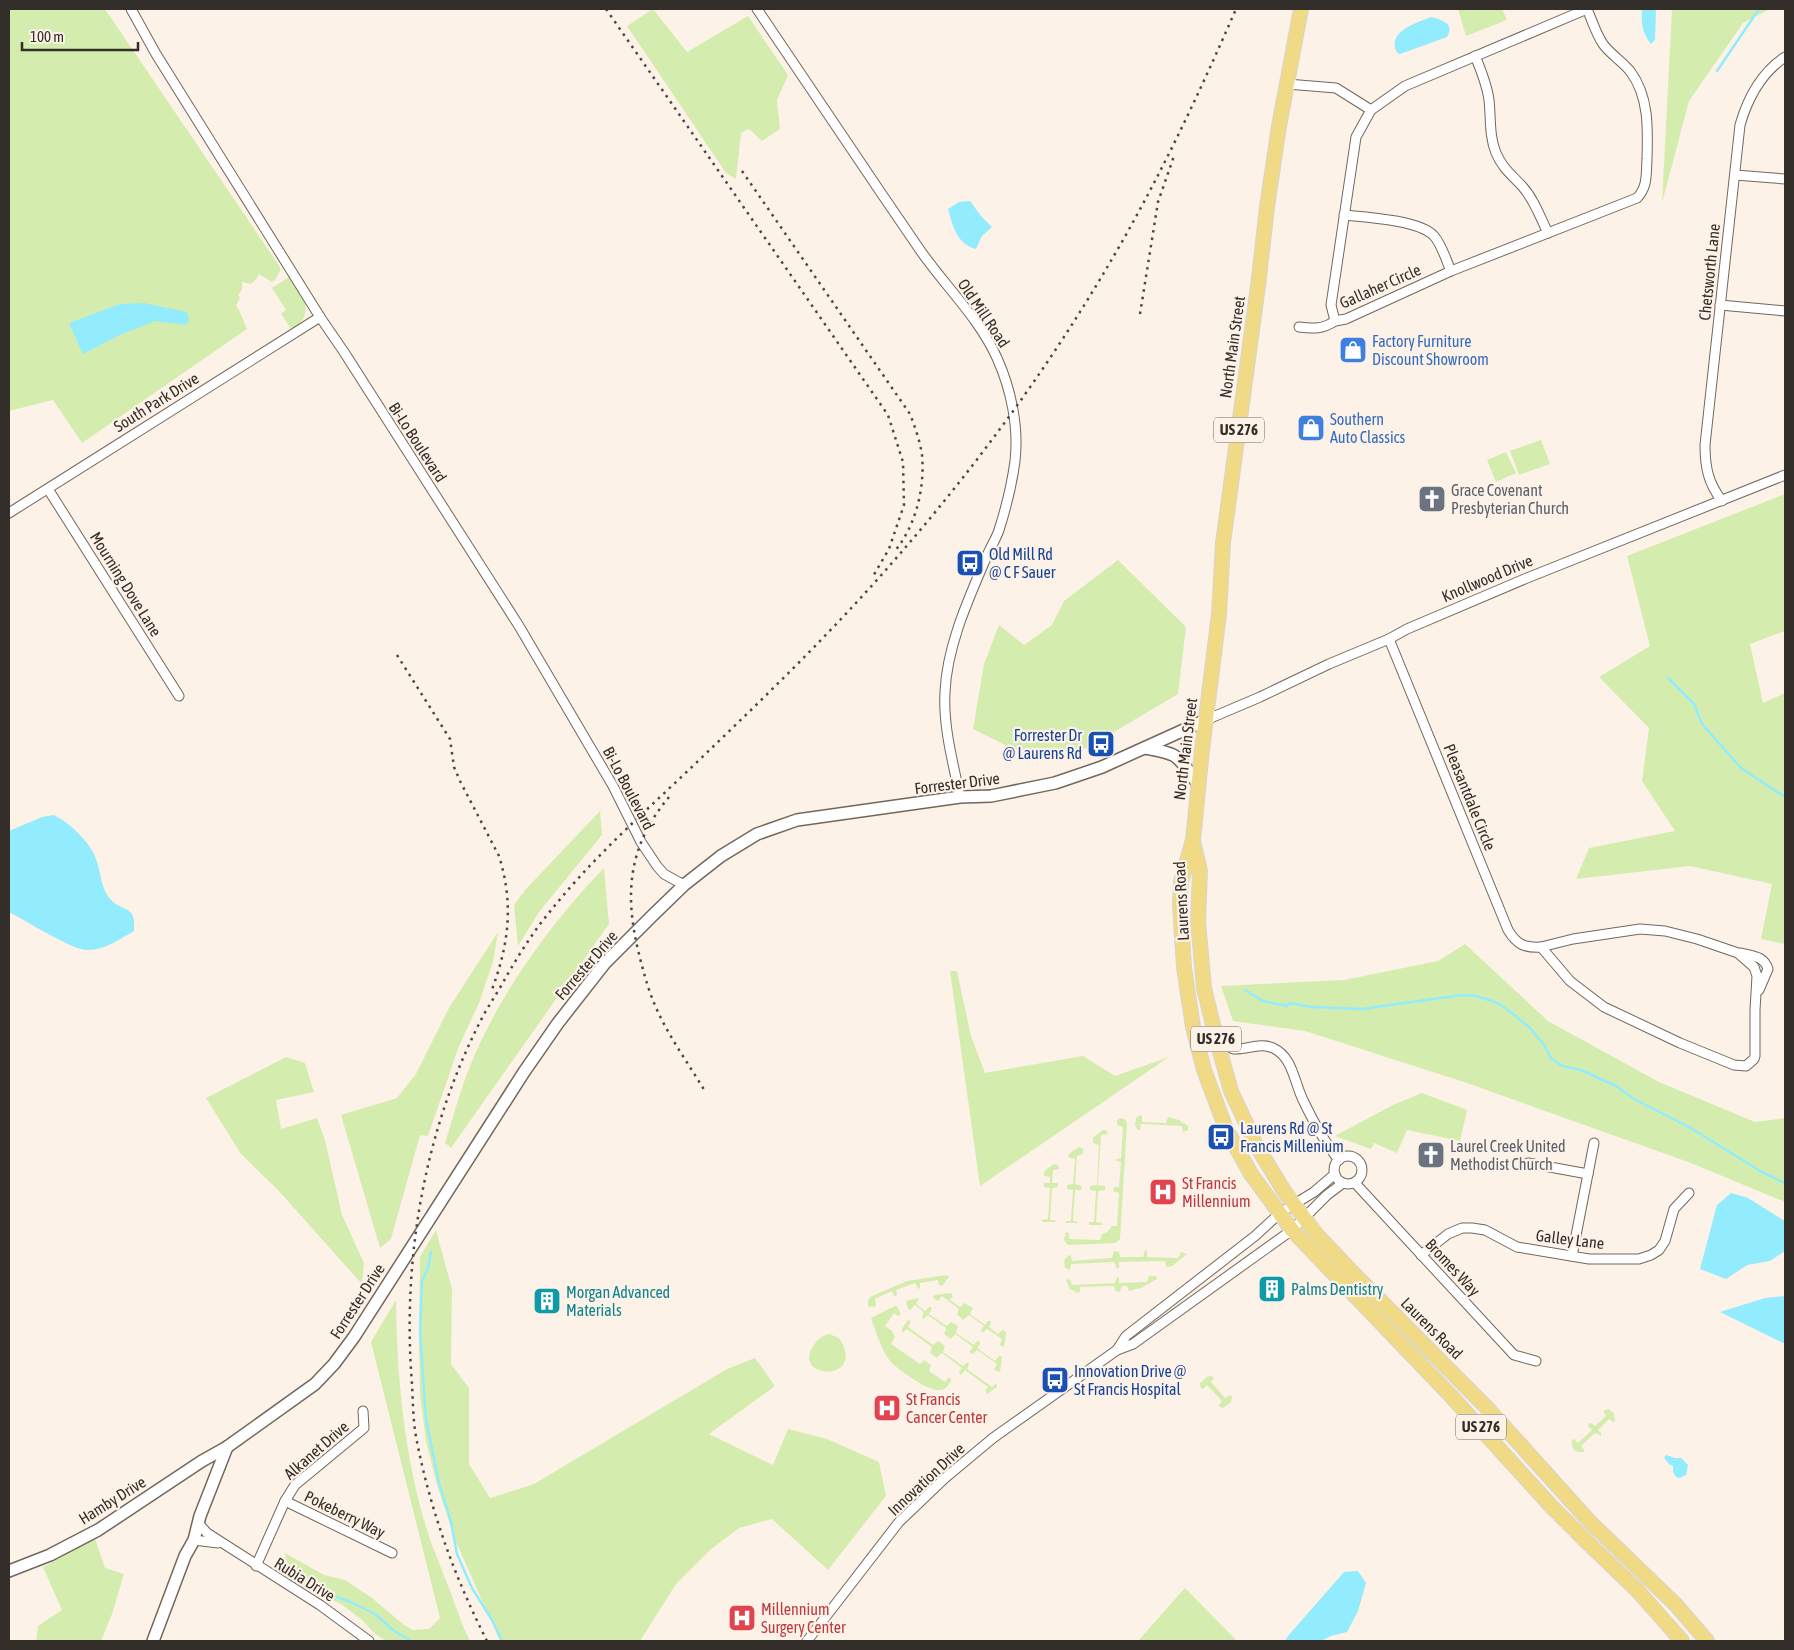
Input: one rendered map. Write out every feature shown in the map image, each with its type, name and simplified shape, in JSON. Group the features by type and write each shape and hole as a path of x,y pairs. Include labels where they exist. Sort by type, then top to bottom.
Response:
{"main road":[{"name":"North Main Street","path":"1193,840 1219,614 1223,543 1257,296 1267,208 1301,9"},
{"name":"Laurens Road","path":"1193,840 1200,871 1198,921 1204,988 1217,1041 1231,1091 1256,1145 1294,1205 1317,1235 1532,1456 1603,1535 1676,1605 1707,1641"},
{"name":"Laurens Road","path":"1193,840 1180,882 1184,966 1193,1027 1204,1070 1226,1129 1251,1174 1292,1230 1591,1546 1637,1590 1682,1641"},
{"path":"1451,1396 1462,1383"},
{"path":"1591,1546 1603,1535"}],"street":[{"name":"Bi-Lo Boulevard","path":"130,9 320,317 519,626 610,782 641,842 664,874 684,885"},
{"name":"Old Mill Road","path":"757,9 930,264 984,334 997,359 1011,401 1015,430 1015,458 1008,496 998,532 986,556 956,636 947,671 945,716 960,797"},
{"name":"Gallaher Circle","path":"1587,9 1602,43 1629,70 1638,85 1648,119 1646,183 1643,192 1637,198 1451,271 1346,319 1335,321 1331,305 1356,137 1371,110 1405,86 1475,56 1587,9"},
{"path":"1475,56 1486,86 1492,138 1496,151 1501,163 1510,176 1522,186 1532,200 1548,233"},
{"name":"Chetsworth Lane","path":"1722,501 1713,489 1706,469 1704,445 1740,124 1746,105 1765,75 1785,57"},
{"path":"1287,84 1336,88 1371,110"},
{"path":"1735,175 1785,179"},
{"path":"1344,215 1386,220 1412,225 1429,231 1436,237 1451,271"},
{"path":"1720,305 1785,311"},
{"name":"South Park Drive","path":"9,514 320,317"},
{"path":"1299,327 1316,329 1326,327 1335,321"},
{"name":"Knollwood Drive","path":"1206,720 1407,629 1527,578 1785,475"},
{"name":"Mourning Dove Lane","path":"48,488 179,696"},
{"name":"Pleasantdale Circle","path":"1389,638 1508,930 1513,938 1528,948 1541,947 1573,939 1649,929 1680,934 1766,961 1768,968 1757,994"},
{"name":"Forrester Drive","path":"227,1447 316,1384 334,1364 354,1337 524,1072 558,1023 605,964 652,915 684,885 734,846 780,825 813,817 960,797 991,796 1055,783 1102,767 1206,720"},
{"path":"1145,748 1176,755 1182,760 1198,784"},
{"name":"Pleasantdale Circle","path":"1541,947 1570,981 1604,1007 1671,1039 1743,1067 1754,1059 1757,976 1754,967 1738,953"},
{"path":"1217,1041 1233,1049 1270,1047 1284,1056 1302,1099 1329,1148 1339,1160"},
{"path":"1224,1065 1233,1049"},
{"path":"1572,1256 1594,1143"},
{"path":"1349,1156 1358,1160 1362,1167 1362,1174 1355,1182 1343,1184 1336,1178 1334,1174 1335,1165 1339,1160 1349,1156"},
{"path":"1528,1163 1588,1174"},
{"name":"Innovation Drive","path":"1118,1350 1126,1336 1255,1236 1280,1213 1314,1192 1334,1174"},
{"name":"Bromes Way","path":"1355,1182 1514,1355 1536,1361"},
{"name":"Innovation Drive","path":"807,1641 899,1522 939,1484 993,1438 1118,1350 1133,1344 1292,1230 1327,1195 1343,1184"},
{"name":"Galley Lane","path":"1422,1255 1448,1234 1462,1228 1472,1228 1484,1230 1517,1247 1588,1259 1639,1259 1652,1255 1659,1250 1665,1241 1674,1209 1689,1193"},
{"name":"Alkanet Drive","path":"256,1566 285,1502 295,1485 364,1428 363,1411"},
{"path":"153,1641 185,1556 194,1540 227,1447"},
{"name":"Hamby Drive","path":"9,1571 50,1555 89,1534 227,1447"},
{"name":"Pokeberry Way","path":"285,1502 392,1554"},
{"path":"185,1556 194,1523 200,1520"},
{"name":"Rubia Drive","path":"200,1520 207,1533 256,1566 320,1605 369,1641"},
{"name":"Rubia Drive","path":"194,1540 208,1540 223,1544"}],"green space":[{"path":"9,9 105,9 280,267 280,271 272,282 259,274 251,284 242,282 242,290 238,295 240,298 236,305 247,329 82,443 53,400 9,411"},
{"path":"653,9 687,52 748,16 788,75 777,100 780,129 762,141 749,129 741,133 736,179 726,173 627,26"},
{"path":"1458,9 1502,9 1507,20 1466,36"},
{"path":"1672,9 1770,9 1743,23 1689,101 1662,203"},
{"path":"289,277 302,296 306,306 299,325 292,330 281,314 286,310 272,288"},
{"path":"1541,440 1550,464 1519,475 1510,451"},
{"path":"1506,452 1516,473 1496,482 1487,460"},
{"path":"1785,494 1785,631 1750,644 1763,703 1785,693 1785,944 1761,939 1772,884 1690,866 1576,879 1589,848 1675,831 1642,781 1649,728 1599,677 1650,646 1627,556"},
{"path":"1118,560 1186,627 1178,694 1087,748 1034,759 973,729 984,664 999,625 1024,645 1052,625 1064,601"},
{"path":"600,811 602,835 539,912 518,946 514,905 526,889"},
{"path":"604,868 609,924 451,1148 445,1143 463,1085 482,1039 496,1012 545,936"},
{"path":"498,932 493,962 479,1003 459,1046 428,1136 420,1135 391,1239 380,1248 341,1115 397,1098 416,1074 449,1008"},
{"path":"1465,944 1548,1021 1659,1082 1755,1122 1785,1118 1785,1202 1691,1163 1464,1082 1305,1031 1233,1021 1221,986 1344,980 1438,961"},
{"path":"950,971 957,971 971,1036 985,1073 1083,1056 1115,1076 1169,1057 980,1186"},
{"path":"286,1057 305,1063 314,1092 276,1100 281,1129 317,1118 325,1140 342,1215 364,1263 362,1284 277,1189 241,1154 206,1098"},
{"path":"1422,1093 1467,1110 1460,1141 1407,1130 1397,1153 1374,1143 1371,1149 1335,1136 1393,1105"},
{"path":"1140,1115 1142,1116 1142,1122 1166,1123 1168,1117 1179,1120 1188,1126 1188,1130 1183,1132 1182,1126 1141,1124 1140,1130 1138,1130 1135,1126 1136,1118"},
{"path":"1120,1118 1125,1119 1127,1124 1120,1239 1115,1243 1068,1245 1064,1240 1066,1232 1069,1233 1069,1239 1100,1240 1102,1234 1107,1232 1112,1226 1117,1226 1119,1193 1113,1191 1114,1187 1119,1187 1121,1162 1115,1160 1121,1158 1123,1127 1117,1125 1117,1120"},
{"path":"1103,1130 1106,1130 1108,1134 1101,1135 1098,1185 1105,1186 1105,1190 1098,1191 1096,1222 1103,1225 1089,1225 1089,1222 1094,1222 1096,1191 1090,1190 1090,1186 1097,1185 1099,1145 1093,1143 1093,1138"},
{"path":"1079,1147 1083,1149 1083,1154 1077,1156 1075,1184 1082,1186 1081,1190 1075,1190 1073,1221 1079,1223 1066,1223 1065,1221 1071,1221 1073,1190 1067,1189 1067,1185 1073,1184 1075,1159 1068,1157 1070,1153"},
{"path":"1054,1164 1058,1165 1059,1169 1053,1170 1052,1183 1058,1183 1058,1187 1052,1188 1050,1220 1055,1220 1056,1222 1042,1222 1042,1220 1048,1219 1050,1188 1044,1187 1043,1183 1050,1183 1050,1177 1044,1176 1044,1174"},
{"path":"436,1230 452,1289 451,1364 469,1388 469,1464 490,1498 534,1484 727,1369 755,1358 775,1386 709,1434 773,1465 788,1429 827,1439 879,1462 886,1496 828,1570 772,1519 739,1528 710,1550 676,1584 640,1641 500,1641 456,1542 437,1485 426,1441 420,1395 420,1257"},
{"path":"1145,1250 1147,1251 1147,1257 1178,1258 1181,1252 1187,1254 1168,1267 1165,1261 1119,1262 1119,1268 1117,1269 1114,1262 1071,1264 1070,1270 1065,1268 1064,1260 1069,1255 1072,1261 1112,1258 1114,1251 1119,1252 1120,1257 1143,1257"},
{"path":"947,1275 949,1277 942,1286 939,1285 938,1280 920,1283 920,1288 918,1289 915,1283 896,1290 896,1296 894,1296 892,1291 875,1299 876,1306 868,1306 870,1297 907,1281"},
{"path":"1149,1276 1156,1276 1157,1279 1141,1288 1129,1291 1127,1286 1122,1286 1120,1292 1115,1291 1114,1286 1080,1287 1078,1293 1070,1289 1066,1280 1070,1279 1072,1285 1115,1283 1117,1277 1119,1278 1119,1283 1147,1282"},
{"path":"951,1293 953,1296 950,1300 960,1307 964,1303 973,1308 970,1314 985,1325 988,1321 991,1321 989,1327 998,1334 1003,1330 1006,1332 1004,1347 1000,1345 1002,1339 987,1329 982,1333 981,1330 984,1326 969,1315 963,1320 957,1314 959,1309 942,1296 938,1301 933,1298 934,1295"},
{"path":"919,1298 916,1304 925,1311 931,1307 932,1309 929,1314 947,1326 951,1322 958,1326 956,1333 974,1345 977,1341 980,1342 977,1348 995,1361 999,1356 1002,1357 1000,1372 994,1370 997,1364 977,1350 971,1354 970,1351 973,1347 955,1334 951,1339 944,1334 946,1328 928,1315 923,1319 924,1312 915,1305 910,1310 908,1309 906,1301"},
{"path":"396,1300 398,1362 404,1424 415,1485 432,1545 470,1641 386,1641 341,1604 305,1586 288,1573 285,1553 324,1575 345,1580 413,1630 429,1629 440,1618 371,1342"},
{"path":"897,1306 901,1315 898,1316 894,1313 885,1326 892,1331 895,1337 891,1344 920,1364 924,1360 931,1365 929,1371 945,1382 948,1378 951,1378 951,1381 944,1389 935,1390 921,1384 899,1369 887,1356 871,1318"},
{"path":"910,1320 911,1322 908,1327 933,1345 938,1341 945,1346 943,1352 963,1366 968,1362 967,1369 992,1387 997,1383 997,1387 987,1394 985,1391 988,1387 965,1370 960,1375 959,1372 962,1368 942,1353 937,1358 930,1353 932,1347 907,1329 902,1333 902,1329 907,1321"},
{"path":"829,1334 839,1338 845,1352 844,1363 838,1369 830,1372 813,1366 809,1359 812,1348 817,1341"},
{"path":"1212,1376 1214,1379 1211,1382 1225,1398 1230,1395 1232,1397 1231,1402 1223,1408 1218,1406 1222,1401 1207,1385 1203,1389 1200,1387 1200,1383 1207,1377"},
{"path":"1608,1409 1614,1413 1615,1421 1613,1422 1609,1419 1598,1430 1601,1436 1595,1433 1581,1446 1584,1452 1574,1450 1572,1440 1574,1439 1578,1443 1592,1430 1588,1426 1589,1423 1595,1426 1606,1416 1603,1411"},
{"path":"95,1538 105,1568 124,1574 112,1614 101,1641 36,1641 38,1626 62,1610 43,1567"},
{"path":"1185,1588 1237,1641 1138,1641"}],"water":[{"path":"1642,9 1656,9 1655,40 1651,44 1643,28"},
{"path":"1431,17 1443,21 1449,26 1450,29 1447,37 1400,54 1397,53 1395,45 1399,34 1411,25"},
{"path":"970,201 992,227 982,236 976,249 960,239 948,209 959,202"},
{"path":"144,303 187,312 189,320 186,325 155,321 120,335 83,354 69,323 120,304"},
{"path":"54,815 73,828 89,846 96,859 103,886 108,896 116,904 131,913 134,931 118,941 94,950 81,949 61,941 9,912 9,831 42,817"},
{"path":"1731,1193 1748,1198 1785,1221 1785,1251 1770,1261 1747,1265 1726,1279 1700,1269 1717,1205"},
{"path":"1785,1296 1785,1344 1720,1312 1765,1298"},
{"path":"1666,1455 1681,1458 1688,1465 1686,1475 1680,1478 1676,1477 1673,1472 1673,1466 1664,1458"},
{"path":"1358,1571 1366,1583 1358,1611 1347,1632 1321,1641 1285,1641 1344,1572"}],"waterway":[{"path":"1717,71 1759,9"},
{"path":"1668,678 1694,704 1702,724 1741,768 1785,797"},
{"path":"1245,990 1263,1001 1287,1006 1289,1003 1312,1007 1362,1009 1462,995 1476,996 1495,1002 1507,1009 1530,1028 1544,1045 1551,1058 1562,1066 1581,1070 1616,1086 1634,1099 1689,1127 1762,1172 1785,1183"},
{"path":"431,1252 428,1268 422,1281 420,1331 426,1419 439,1483 451,1522 457,1554 472,1588 492,1620 502,1641"},
{"path":"277,1570 298,1583 351,1602 375,1614 393,1630 411,1641"}],"railway":[{"path":"606,9 888,415 903,462 904,505 889,549 872,578"},
{"path":"487,1641 454,1569 429,1494 414,1420 410,1337 414,1244 421,1197 431,1151 461,1062 483,1016 517,958 541,922 565,893 619,836 722,738 850,610 928,521 985,449 1039,375 1112,259 1178,136 1236,9"},
{"path":"1140,314 1158,202 1174,156"},
{"path":"742,171 910,414 922,455 922,480 914,518 895,551"},
{"path":"397,655 450,739 454,767 499,856 507,891 508,908 502,958 491,992"},
{"path":"669,797 655,815 645,834 633,871 631,891 634,932 647,983 655,1005 669,1033 706,1093"}],"place":[{"name":"Factory Furniture Discount Showroom","path":"1353,350"},
{"name":"Southern Auto Classics","path":"1311,428"},
{"name":"Grace Covenant Presbyterian Church","path":"1432,499"},
{"name":"Old Mill Rd @ C F Sauer","path":"970,563"},
{"name":"Forrester Dr @ Laurens Rd","path":"1101,744"},
{"name":"Laurens Rd @ St Francis Millenium","path":"1221,1137"},
{"name":"Laurel Creek United Methodist Church","path":"1431,1155"},
{"name":"St Francis Millennium","path":"1163,1192"},
{"name":"Palms Dentistry","path":"1272,1289"},
{"name":"Morgan Advanced Materials","path":"547,1301"},
{"name":"Innovation Drive @ St Francis Hospital","path":"1055,1380"},
{"name":"St Francis Cancer Center","path":"887,1408"},
{"name":"Millennium Surgery Center","path":"742,1618"}]}
